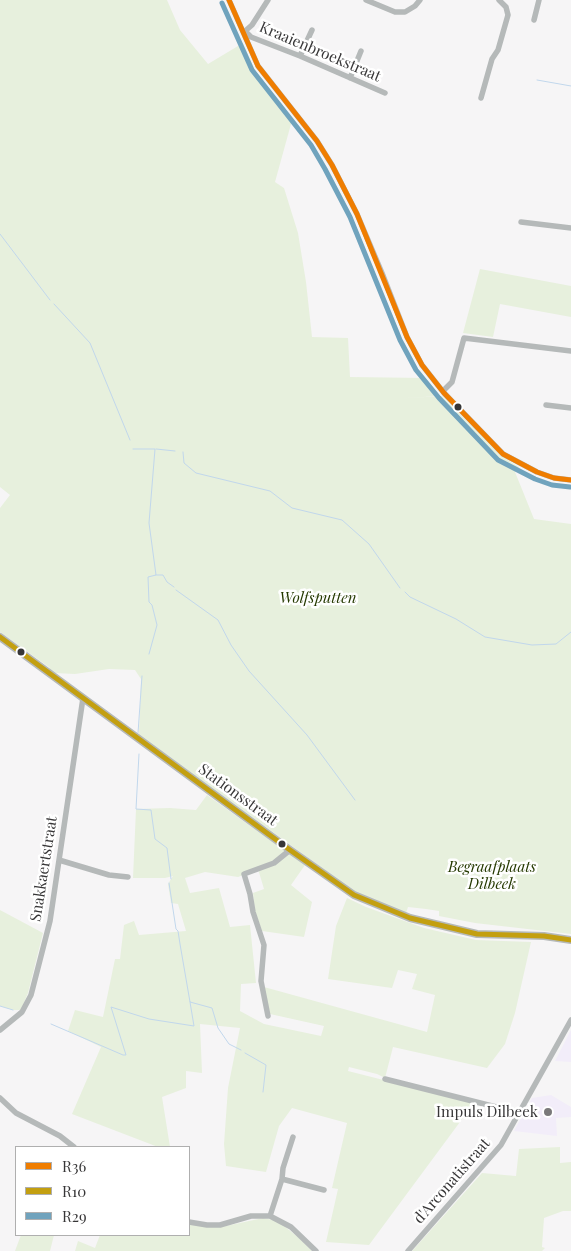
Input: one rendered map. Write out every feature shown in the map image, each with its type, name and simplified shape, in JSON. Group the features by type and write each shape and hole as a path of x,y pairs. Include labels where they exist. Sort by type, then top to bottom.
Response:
{"street":[{"path":"229,0 245,32 258,66 317,141 332,165 357,214 407,338 422,365 444,393 503,454 537,472 554,478 571,480"},
{"path":"245,32 252,25 268,0"},
{"path":"366,0 395,12 405,12 415,6 420,0"},
{"path":"481,98 492,59 498,50 508,15 506,7 499,0"},
{"path":"534,20 539,0"},
{"path":"300,56 312,30"},
{"name":"Kraaienbroekstraat","path":"245,32 251,37 385,93"},
{"path":"350,78 361,51"},
{"path":"521,222 571,228"},
{"path":"444,393 444,390 452,382 464,338 571,351"},
{"path":"546,405 571,408"},
{"name":"Stationsstraat","path":"0,637 354,896 410,918 477,934 544,936 571,940"},
{"name":"Snakkaertstraat","path":"0,1030 22,1012 31,995 50,921 83,698"},
{"path":"268,1016 261,981 264,945 253,912 244,874 274,863 290,850"},
{"path":"59,860 110,875 128,877"},
{"name":"d'Arconatistraat","path":"408,1251 501,1144 571,1020"},
{"path":"385,1079 520,1113"},
{"path":"0,1098 16,1113 60,1136 73,1146"},
{"path":"270,1216 293,1137"},
{"path":"282,1179 324,1190"},
{"path":"190,1222 220,1225 251,1216 270,1216 291,1226 316,1251"}],"shaded area":[{"path":"571,1030 571,1062 555,1061"},
{"name":"Impuls Dilbeek","path":"551,1095 571,1107 571,1117 556,1118 557,1136 514,1131 532,1098"}],"green space":[{"name":"Wolfsputten","path":"0,0 167,0 180,30 208,64 243,43 255,70 291,117 291,124 275,182 284,188 298,233 312,337 348,338 350,377 425,378 440,396 391,399 442,396 501,456 519,467 515,472 534,519 571,524 571,934 475,923 439,916 439,911 426,909 408,907 406,913 362,897 139,735 141,679 135,670 109,669 75,674 54,673 50,668 0,632 0,508 10,495 0,487"},
{"path":"480,269 571,286 571,317 500,304 493,337 463,333"},
{"path":"207,795 305,865 291,885 312,902 304,937 262,931 255,912 253,893 264,889 258,869 238,877 205,872 185,878 190,893 219,888 230,927 250,925 256,983 241,984 240,1011 264,1024 321,1036 324,1026 270,1014 264,987 427,1032 435,995 412,989 417,974 398,970 392,988 328,979 336,926 347,898 424,928 476,940 531,942 515,1013 505,1044 487,1068 393,1047 385,1078 349,1067 348,1071 474,1103 369,1245 326,1242 338,1189 332,1188 347,1123 292,1108 279,1126 266,1172 226,1166 224,1144 228,1088 240,1028 200,1024 202,1073 186,1071 186,1088 162,1097 170,1146 155,1146 72,1114 101,1047 68,1031 75,1010 103,1017 115,959 120,959 124,925 134,921 139,935 186,931 178,904 171,903 168,884 173,876 165,878 133,878 136,809 170,808 196,810"},
{"path":"0,910 43,933 28,993 21,1010 0,1006"},
{"path":"560,1147 560,1163 571,1162 571,1211 563,1211 544,1218 542,1247 545,1248 542,1251 412,1251 482,1173 516,1176 519,1149"},
{"path":"263,1218 278,1221 312,1251 75,1251 78,1241 95,1248 100,1236 190,1236 190,1224 221,1227"},
{"path":"21,1236 54,1236 50,1251 15,1251"}],"waterway":[{"path":"537,80 571,86"},
{"path":"0,234 50,300"},
{"path":"54,304 90,343 130,440"},
{"path":"133,449 155,449 149,523 156,575 148,577 149,602 152,605 157,625 149,654"},
{"path":"156,449 175,451"},
{"path":"183,452 184,463 196,473 270,491 292,508 342,520 369,544 400,588"},
{"path":"156,575 163,575 167,582 174,587"},
{"path":"176,590 218,620 231,645 249,671 307,735 355,800"},
{"path":"405,592 410,597 456,619 485,637 532,645 556,644 571,632"},
{"path":"138,733 142,676"},
{"path":"139,754 136,809 151,810 155,839 167,848 171,879"},
{"path":"169,883 190,1002 212,1008 218,1028 229,1044 241,1050"},
{"path":"51,1024 126,1055 111,1007 149,1019 194,1026 190,1002"},
{"path":"0,1006 13,1010"},
{"path":"245,1053 266,1065 263,1092"}],"transit line":[{"name":"R36","path":"229,0 258,66 317,141 332,165 357,214 407,337 422,365 444,393 503,454 537,472 554,478 571,480"},
{"name":"R29","path":"222,3 252,70 311,145 325,169 350,217 400,340 416,370 439,398 498,460 535,479 552,485 570,487"},
{"name":"R10","path":"0,637 354,895 410,918 477,934 544,936 571,940"}],"place":[{"name":"Impuls Dilbeek","path":"548,1112"}],"park label":[{"name":"Begraafplaats Dilbeek","path":"492,876"}]}
